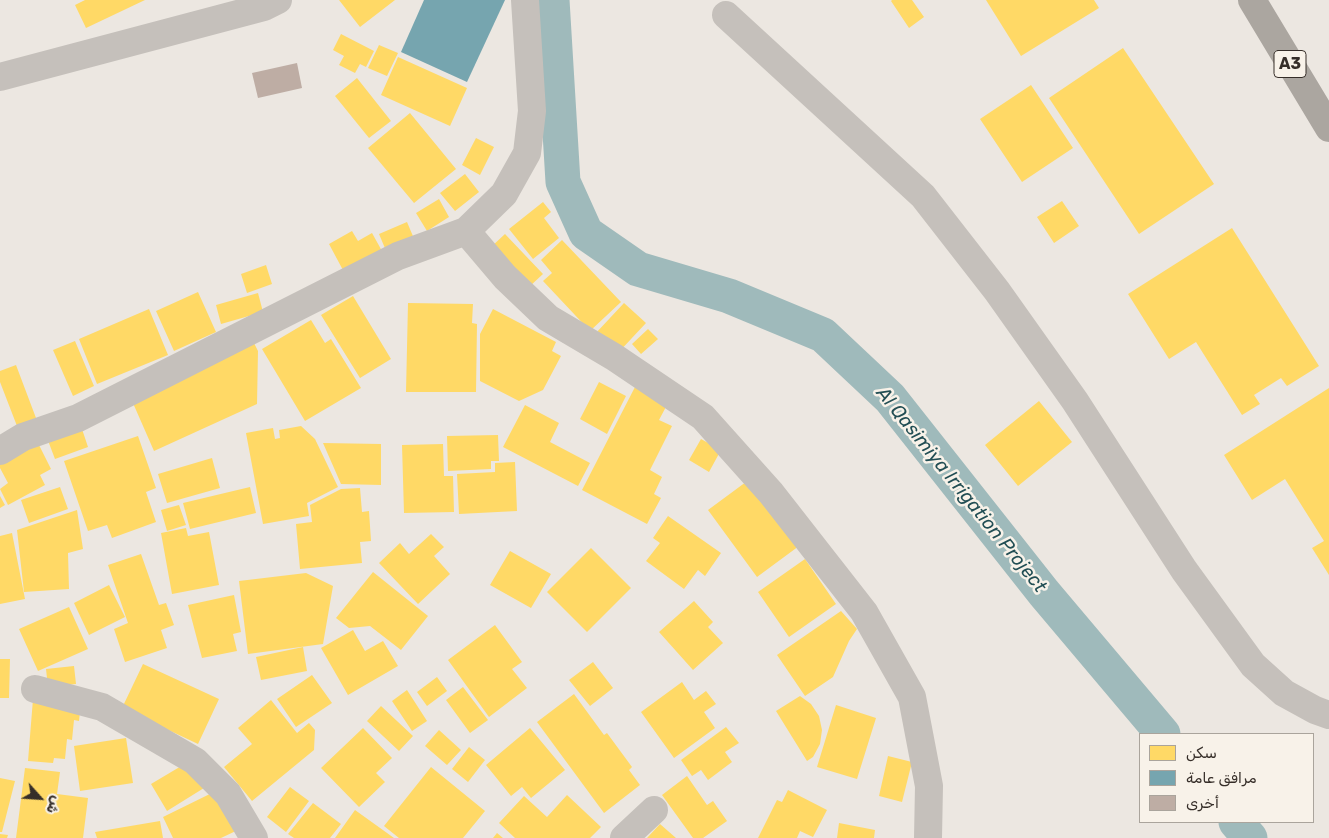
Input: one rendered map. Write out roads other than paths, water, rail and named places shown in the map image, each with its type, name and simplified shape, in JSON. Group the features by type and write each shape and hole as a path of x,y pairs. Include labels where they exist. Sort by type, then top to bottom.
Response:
{"highway":[{"name":"A3","path":"1252,0 1329,128"}],"street":[{"path":"0,77 264,6 278,0"},
{"path":"0,451 23,437 78,418 398,256 466,231 504,194 527,153 532,112 525,0"},
{"path":"726,15 923,196 1003,298 1075,401 1184,570 1253,665 1284,693 1315,710 1329,715"},
{"path":"466,231 505,277 548,318 614,357 703,417 770,493 864,612 912,697 929,786 928,838"},
{"path":"35,689 102,707 195,761 228,794 254,838"},
{"path":"624,838 654,810"}],"waterway":[{"name":"Al Qasimiya Irrigation Project","path":"552,0 563,182 586,233 638,269 729,296 823,335 890,398 1044,593 1162,733"},
{"name":"Al Qasimiya Irrigation Project","path":"1237,823 1250,838"}]}
